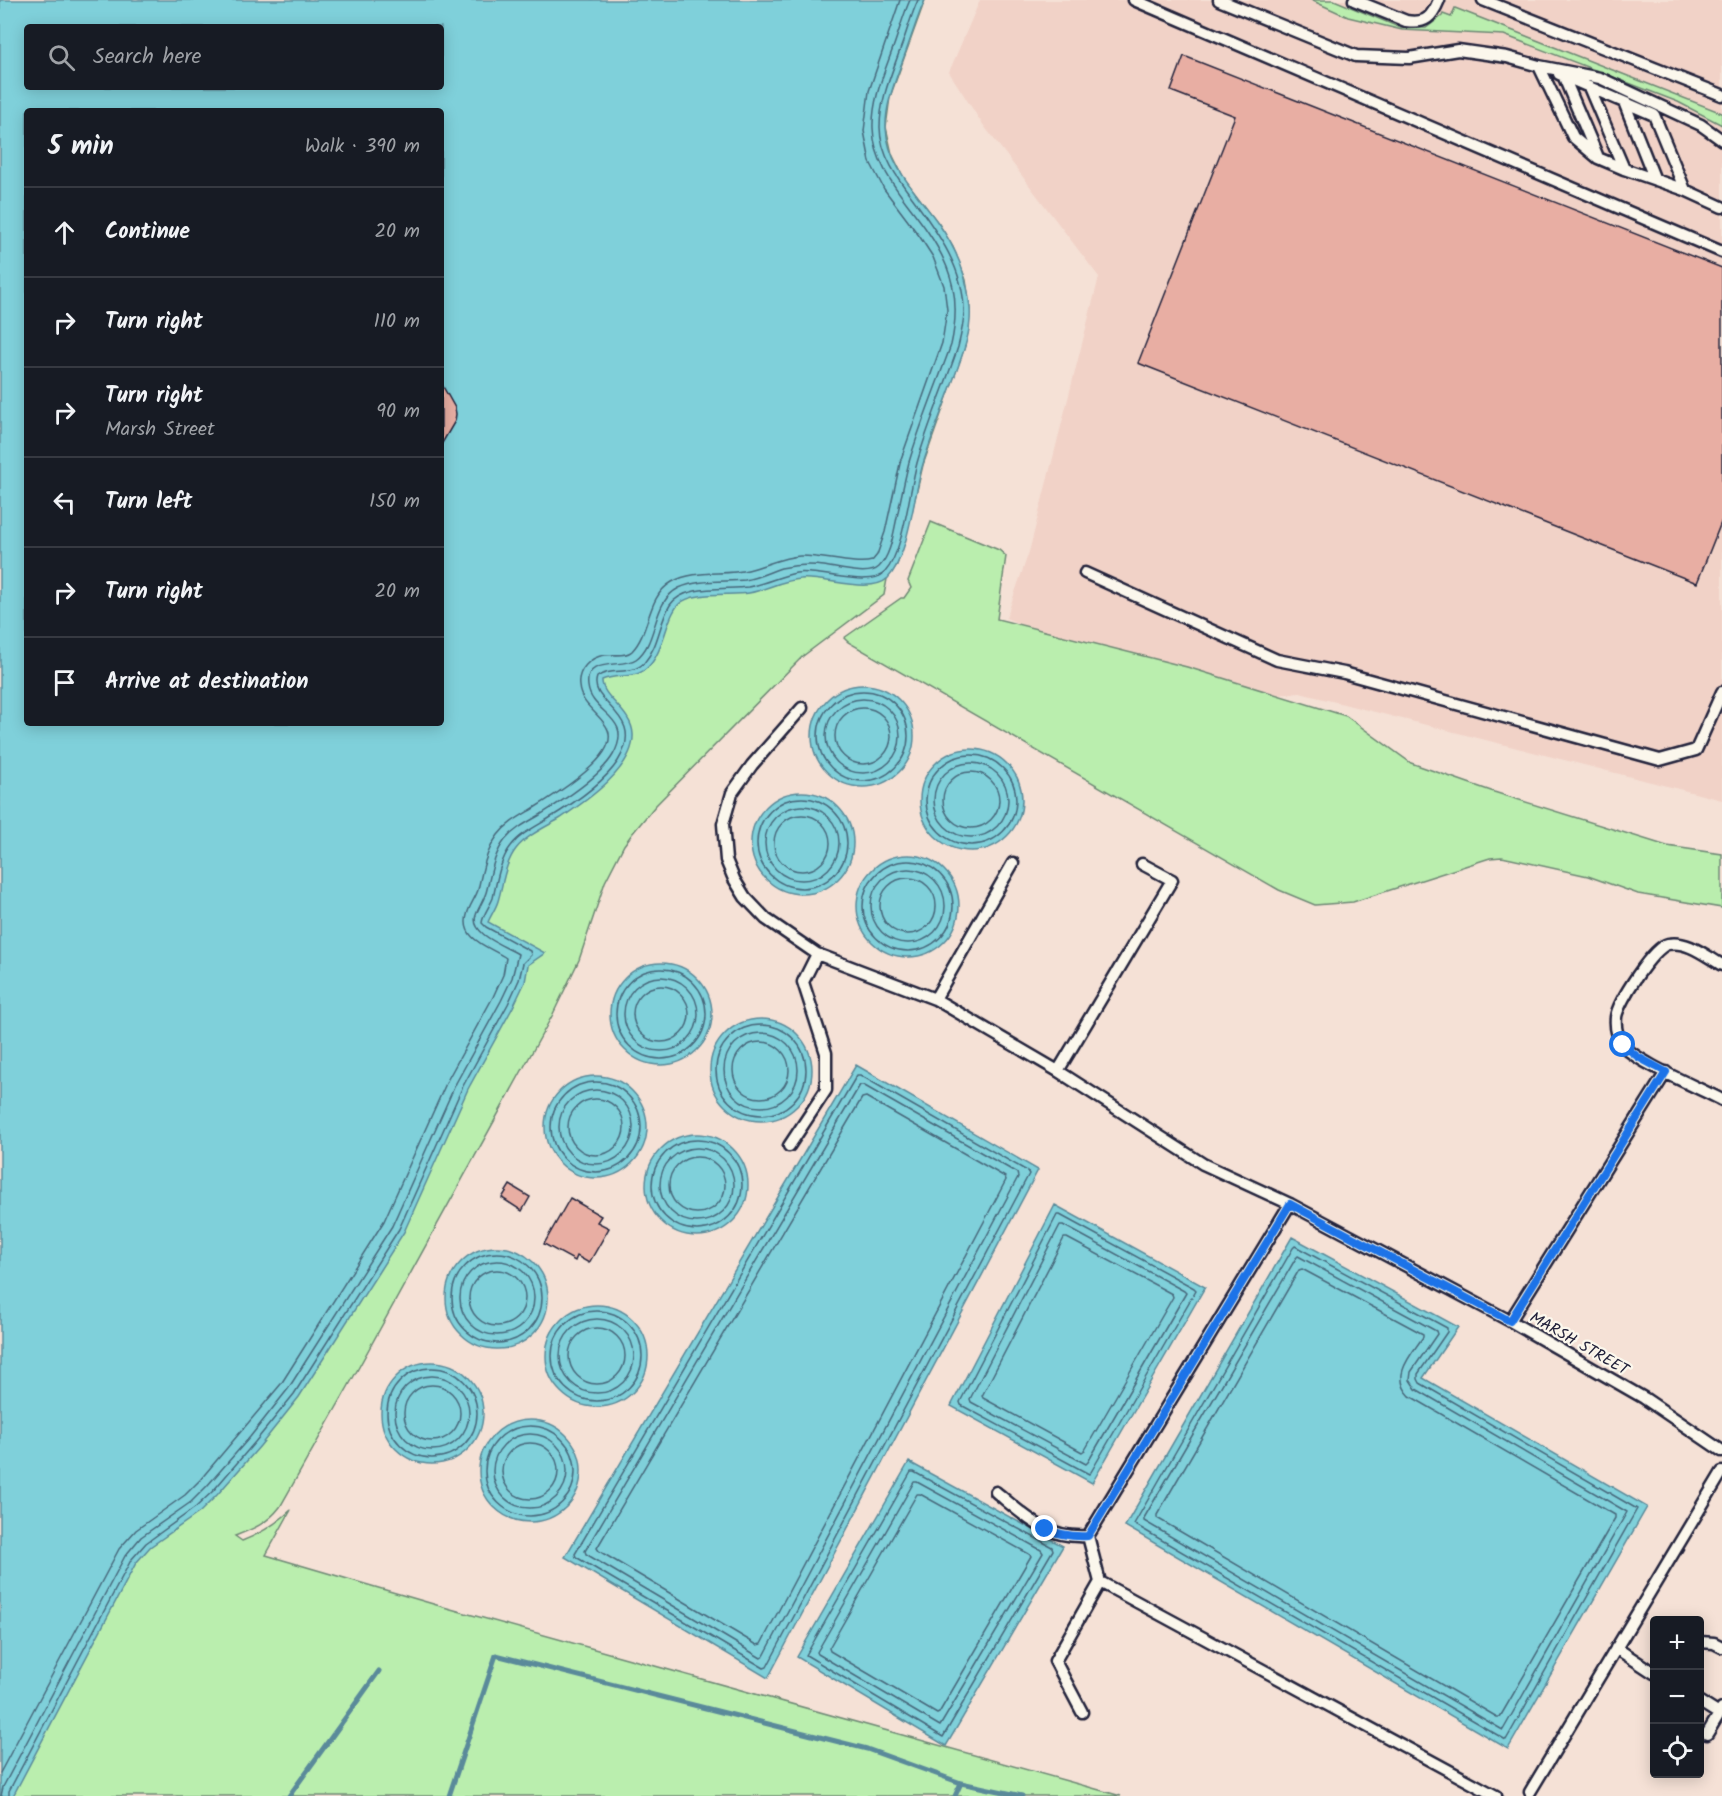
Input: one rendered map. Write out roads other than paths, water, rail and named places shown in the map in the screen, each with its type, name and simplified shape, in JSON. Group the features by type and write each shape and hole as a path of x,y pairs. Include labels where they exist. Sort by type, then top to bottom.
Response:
{"lane":[{"path":"1134,0 1722,252"},
{"path":"1219,0 1356,56 1409,58 1458,50 1507,57 1600,78 1701,125 1722,140"},
{"path":"1354,0 1406,21 1414,22 1429,18 1434,14 1439,0"},
{"path":"1482,0 1722,95"},
{"path":"1539,66 1654,115 1685,190"},
{"path":"1539,66 1573,137 1598,158 1685,190 1722,207"},
{"path":"1563,75 1598,158"},
{"path":"1589,87 1624,169"},
{"path":"1624,102 1655,180"},
{"path":"1085,573 1277,660 1344,673 1659,760 1696,750 1722,692"},
{"name":"MARSH STREET","path":"802,708 752,765 732,793 723,824 726,860 734,879 745,897 766,919 817,954 934,999 1058,1071 1203,1164 1290,1204 1510,1321 1644,1398 1722,1451"},
{"path":"934,999 1013,863"},
{"path":"1058,1071 1172,880 1142,864"},
{"path":"1722,965 1683,943 1661,946 1634,981 1616,1016 1617,1031 1623,1045 1638,1057 1722,1100"},
{"path":"789,1146 826,1090 826,1053 803,982 817,954"},
{"path":"1510,1321 1666,1072"},
{"path":"1082,1712 1055,1661 1100,1582 1088,1536 1290,1204"},
{"path":"1530,1795 1722,1472"},
{"path":"996,1492 1045,1529 1060,1535 1088,1536"},
{"path":"1100,1582 1497,1796"},
{"path":"1704,1642 1714,1643 1722,1647"},
{"path":"1616,1648 1650,1670"},
{"path":"1704,1704 1721,1712 1707,1734"}],"water":[{"path":"0,0 925,0 889,100 886,128 888,142 898,168 956,253 967,286 970,317 966,344 923,464 906,540 895,568 888,578 870,585 800,579 749,593 702,596 685,600 679,604 671,617 657,654 647,668 636,674 602,680 606,692 628,718 633,734 632,747 618,771 607,782 571,811 526,840 516,849 509,861 497,904 488,922 545,953 528,965 525,982 468,1089 404,1232 299,1397 260,1446 200,1512 150,1547 136,1563 13,1796 0,1796"},
{"path":"863,685 882,689 899,700 910,717 914,736 910,755 899,772 882,783 863,787 844,783 827,772 816,755 812,736 816,717 827,700 844,689"},
{"path":"971,749 990,753 1007,764 1018,781 1022,800 1018,819 1007,836 990,847 971,851 952,847 935,836 924,819 920,800 924,781 935,764 952,753"},
{"path":"802,792 821,796 838,807 849,824 853,843 849,862 838,879 821,890 802,894 783,890 766,879 755,862 751,843 755,824 766,807 783,796"},
{"path":"908,855 927,859 944,870 955,887 959,906 955,925 944,942 927,953 908,957 889,953 872,942 861,925 857,906 861,887 872,870 889,859"},
{"path":"661,963 680,967 697,978 708,995 712,1014 708,1033 697,1050 680,1061 661,1065 642,1061 625,1050 614,1033 610,1014 614,995 625,978 642,967"},
{"path":"761,1019 780,1023 797,1034 808,1051 812,1070 808,1089 797,1106 780,1117 761,1121 742,1117 725,1106 714,1089 710,1070 714,1051 725,1034 742,1023"},
{"path":"856,1065 1038,1170 768,1678 565,1557"},
{"path":"596,1076 615,1080 632,1091 643,1108 647,1127 643,1146 632,1163 615,1174 596,1178 577,1174 560,1163 549,1146 545,1127 549,1108 560,1091 577,1080"},
{"path":"697,1134 716,1138 733,1149 744,1166 748,1185 744,1204 733,1221 716,1232 697,1236 678,1232 661,1221 650,1204 646,1185 650,1166 661,1149 678,1138"},
{"path":"1055,1205 1205,1287 1092,1483 951,1406"},
{"path":"1292,1237 1458,1327 1423,1378 1647,1507 1508,1749 1125,1526"},
{"path":"497,1247 516,1251 533,1262 544,1279 548,1298 544,1317 533,1334 516,1345 497,1349 478,1345 461,1334 450,1317 446,1298 450,1279 461,1262 478,1251"},
{"path":"597,1305 616,1309 633,1320 644,1337 648,1356 644,1375 633,1392 616,1403 597,1407 578,1403 561,1392 550,1375 546,1356 550,1337 561,1320 578,1309"},
{"path":"432,1362 451,1366 468,1377 479,1394 483,1413 479,1432 468,1449 451,1460 432,1464 413,1460 396,1449 385,1432 381,1413 385,1394 396,1377 413,1366"},
{"path":"530,1420 549,1424 566,1435 577,1452 581,1471 577,1490 566,1507 549,1518 530,1522 511,1518 494,1507 483,1490 479,1471 483,1452 494,1435 511,1424"},
{"path":"909,1462 1063,1546 946,1746 797,1657"}],"waterway":[{"path":"449,1796 496,1655 867,1749 961,1783 1022,1796"},
{"path":"289,1796 379,1671"},
{"path":"955,1796 961,1783"}]}
